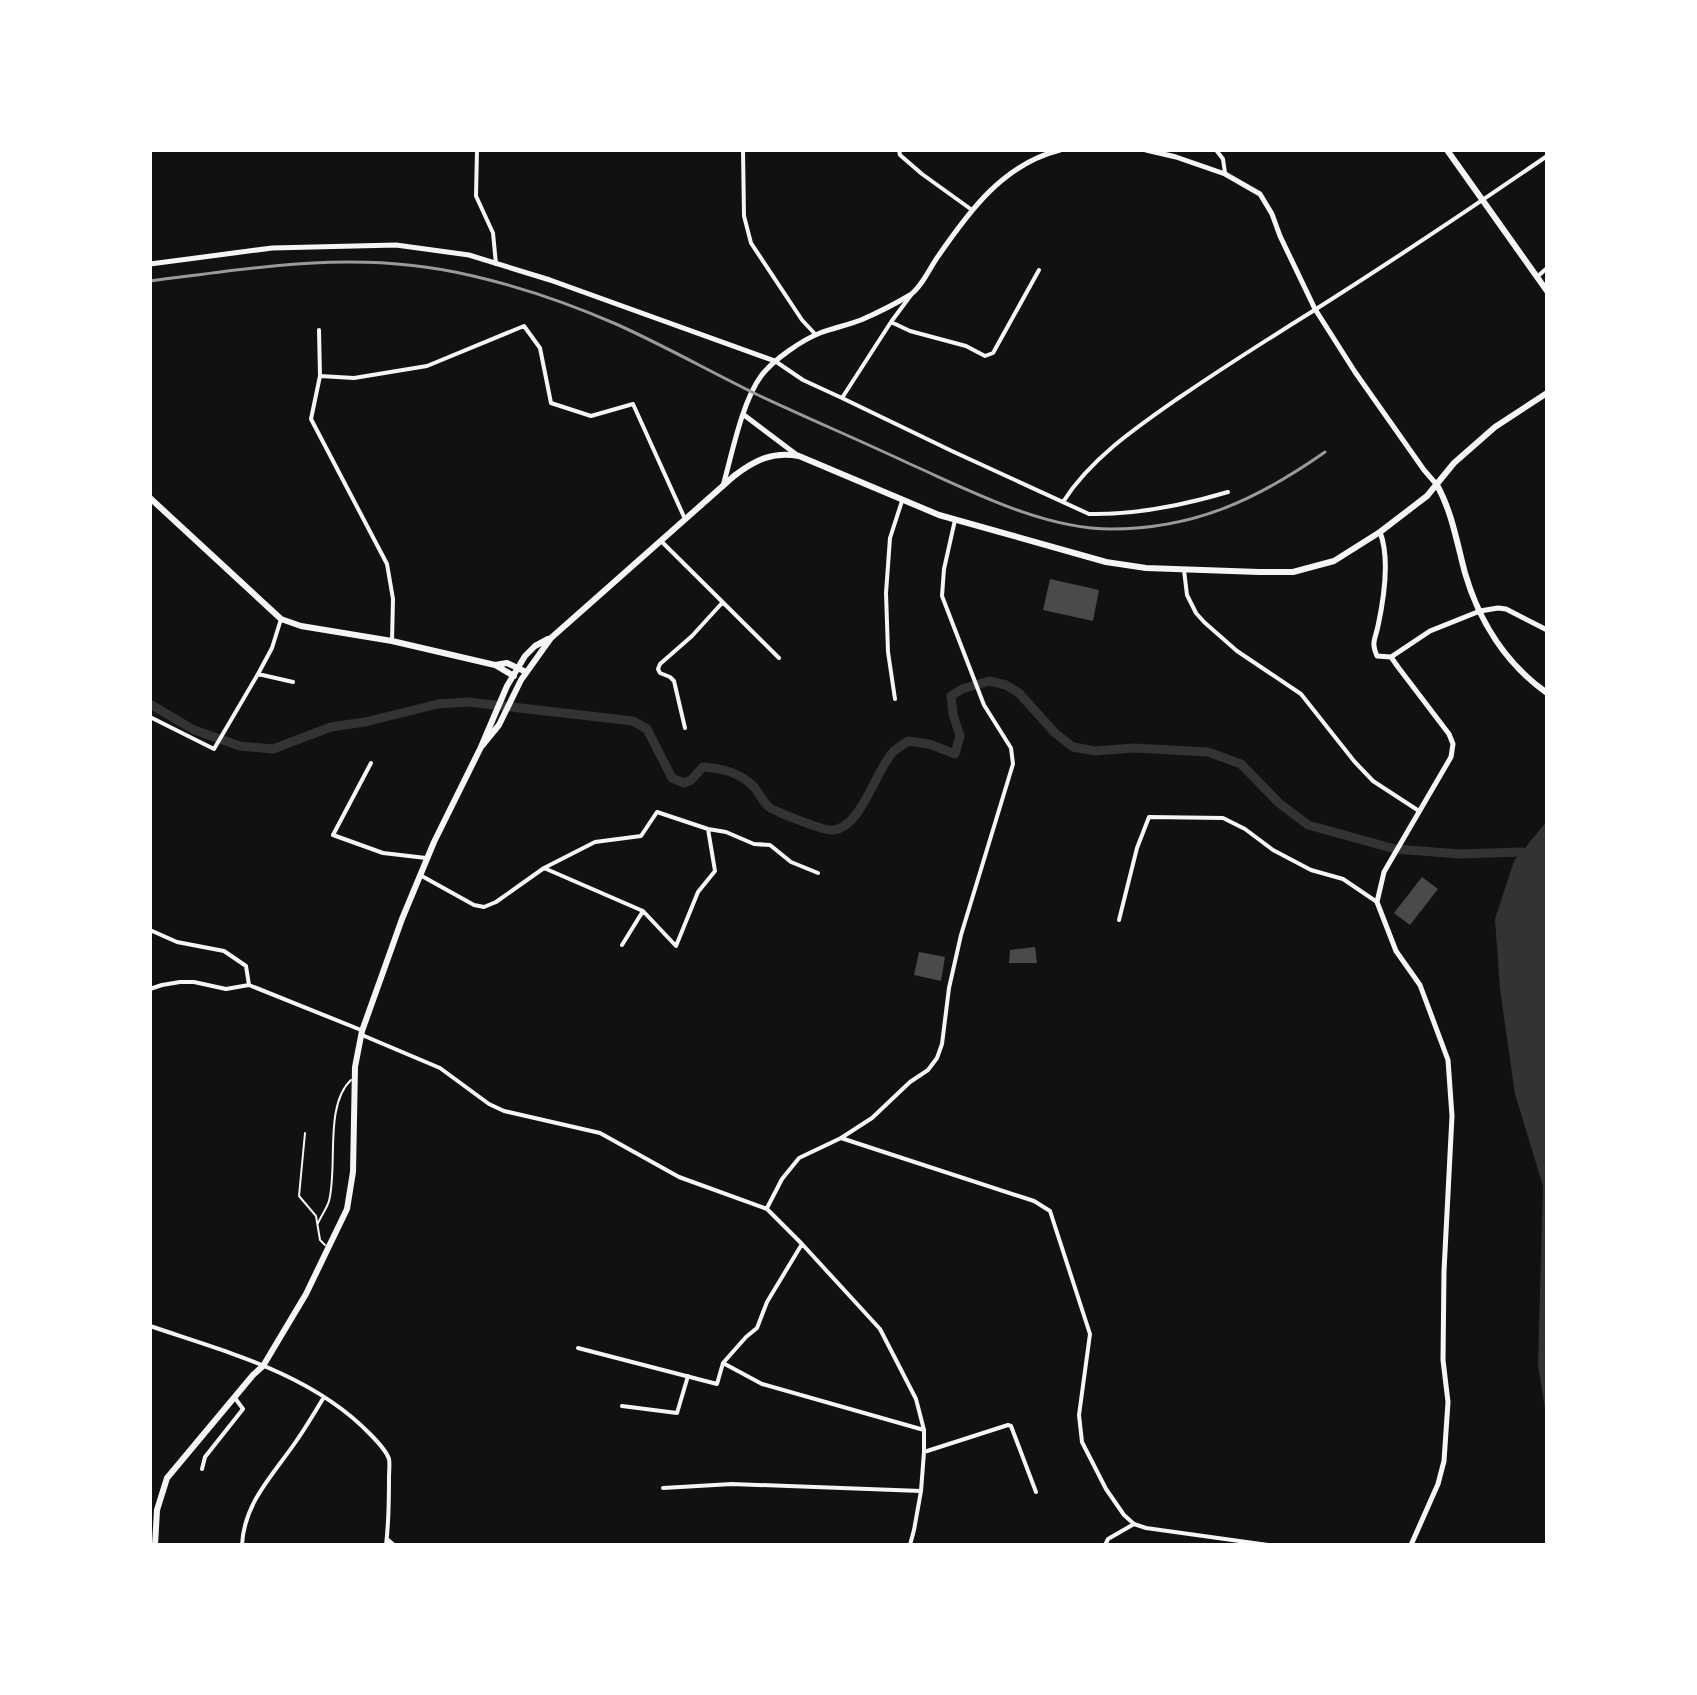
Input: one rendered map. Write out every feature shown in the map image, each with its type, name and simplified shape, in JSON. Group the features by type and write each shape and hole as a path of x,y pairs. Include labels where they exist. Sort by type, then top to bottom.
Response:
{"main road":[{"path":"1447,150 1547,291"},
{"path":"481,747 499,725 515,690 551,638 723,486 759,459 782,454 799,456 902,501 955,520 1121,565 1184,570 1304,570 1344,556 1380,532 1437,485 1454,463 1495,427 1547,393"},
{"path":"1437,485 1447,505 1468,582 1489,631 1527,679 1547,693"},
{"path":"150,498 281,619 301,626 392,641 495,665 521,680"},
{"path":"155,1545 154,1508 167,1478 263,1366 306,1294 347,1209 353,1172 355,1067 362,1033 402,919 507,686 535,646 551,638"},
{"path":"495,665 507,663 526,672"}],"street":[{"path":"477,150 476,196 493,233 496,264"},
{"path":"743,150 744,216 751,243 802,320 816,335"},
{"path":"899,150 900,155 922,174 972,210"},
{"path":"842,398 891,322 972,210 1014,170 1042,155 1060,150"},
{"path":"1146,150 1225,174 1260,194 1315,309 1365,387 1437,485"},
{"path":"1216,150 1223,159 1225,174"},
{"path":"1063,502 1092,466 1157,414 1547,156"},
{"path":"150,264 272,248 396,245 469,255 550,280 775,361 803,380 1089,514 1189,503 1228,492"},
{"path":"1537,277 1547,268"},
{"path":"891,322 910,331 990,355 1039,270"},
{"path":"723,486 744,415 761,377 775,361 816,335 861,320 913,293"},
{"path":"320,376 354,378 427,366 524,326 540,348 551,403 591,416 633,404 685,519"},
{"path":"319,330 320,376 311,419 387,564 393,599 392,641"},
{"path":"744,415 799,456"},
{"path":"895,699 888,652 886,593 890,538 902,501"},
{"path":"767,1209 782,1179 799,1158 841,1138 872,1118 910,1082 928,1070 942,1044 949,988 961,935 1013,764 1011,748 983,700 942,596 944,569 955,520"},
{"path":"1380,532 1386,561 1378,625 1372,645 1377,656 1391,657 1430,631 1480,611 1498,608 1547,630"},
{"path":"661,541 779,658"},
{"path":"1184,570 1187,595 1204,622 1237,651 1301,694 1373,781 1419,811"},
{"path":"685,728 674,681 658,669 722,603"},
{"path":"150,717 214,749 272,648 281,619"},
{"path":"1391,657 1449,734 1453,744 1451,757 1384,872 1377,902 1396,951 1420,985 1448,1060 1452,1116 1444,1271 1443,1360 1448,1402 1444,1461 1438,1484 1411,1545"},
{"path":"258,674 293,682"},
{"path":"371,763 333,835 383,853 427,859"},
{"path":"420,875 474,905 484,907 544,868 595,842 641,836 657,812 726,832 754,844 770,845 791,862 818,873"},
{"path":"1119,920 1137,848 1149,817 1223,818 1245,829 1273,850 1311,870 1343,879 1377,902"},
{"path":"544,868 643,911 676,946 698,892 715,871 708,829"},
{"path":"622,945 643,911"},
{"path":"150,930 177,942 224,951 246,966 249,985"},
{"path":"150,989 180,982 226,989 249,985 440,1068 489,1104 504,1111 600,1133 679,1177 767,1209 880,1329 916,1399 924,1430 924,1452 921,1491 910,1545"},
{"path":"841,1138 1034,1201 1050,1211 1090,1334 1079,1415 1082,1442 1106,1489 1134,1524 1268,1545"},
{"path":"578,1348 717,1384 723,1363 757,1328 767,1302 802,1244"},
{"path":"150,1326 263,1366 324,1397 354,1418 389,1458 387,1542 394,1545"},
{"path":"723,1363 762,1384 924,1430"},
{"path":"622,1406 677,1413 688,1376"},
{"path":"242,1545 243,1529 253,1500 324,1397"},
{"path":"202,1469 205,1457 243,1409 235,1398"},
{"path":"924,1452 1011,1426 1036,1492"},
{"path":"663,1488 732,1484 921,1491"},
{"path":"1105,1545 1108,1539 1134,1524"}],"lane":[{"path":"318,1223 329,1201 336,1110 344,1086 355,1076"},
{"path":"305,1133 299,1196 316,1216 320,1240 329,1249"}],"shaded area":[{"path":"1547,821 1547,1421 1538,1365 1543,1186 1515,1094 1500,989 1495,919 1514,861"}],"building":[{"path":"1050,579 1099,590 1093,621 1043,610"},
{"path":"1422,877 1438,889 1410,925 1394,913"},
{"path":"1035,947 1037,963 1009,963 1010,950"},
{"path":"919,952 945,957 941,981 914,975"}],"waterway":[{"path":"150,704 194,730 240,746 273,749 331,727 438,704 468,702 633,721 647,729 672,778 684,783 703,767 730,772 748,781 772,808 830,830 841,828 850,821 866,799 886,761 908,741 929,744 955,754 960,736 951,696 962,689 989,681 1006,685 1019,693 1055,733 1073,747 1095,751 1134,748 1208,752 1241,764 1279,803 1308,825 1395,849 1460,854 1522,852"}],"railway":[{"path":"150,281 272,266 351,262 431,268 491,280 616,324 756,394 1008,507 1059,523 1085,527 1142,528 1198,517 1250,497 1325,452"}]}
